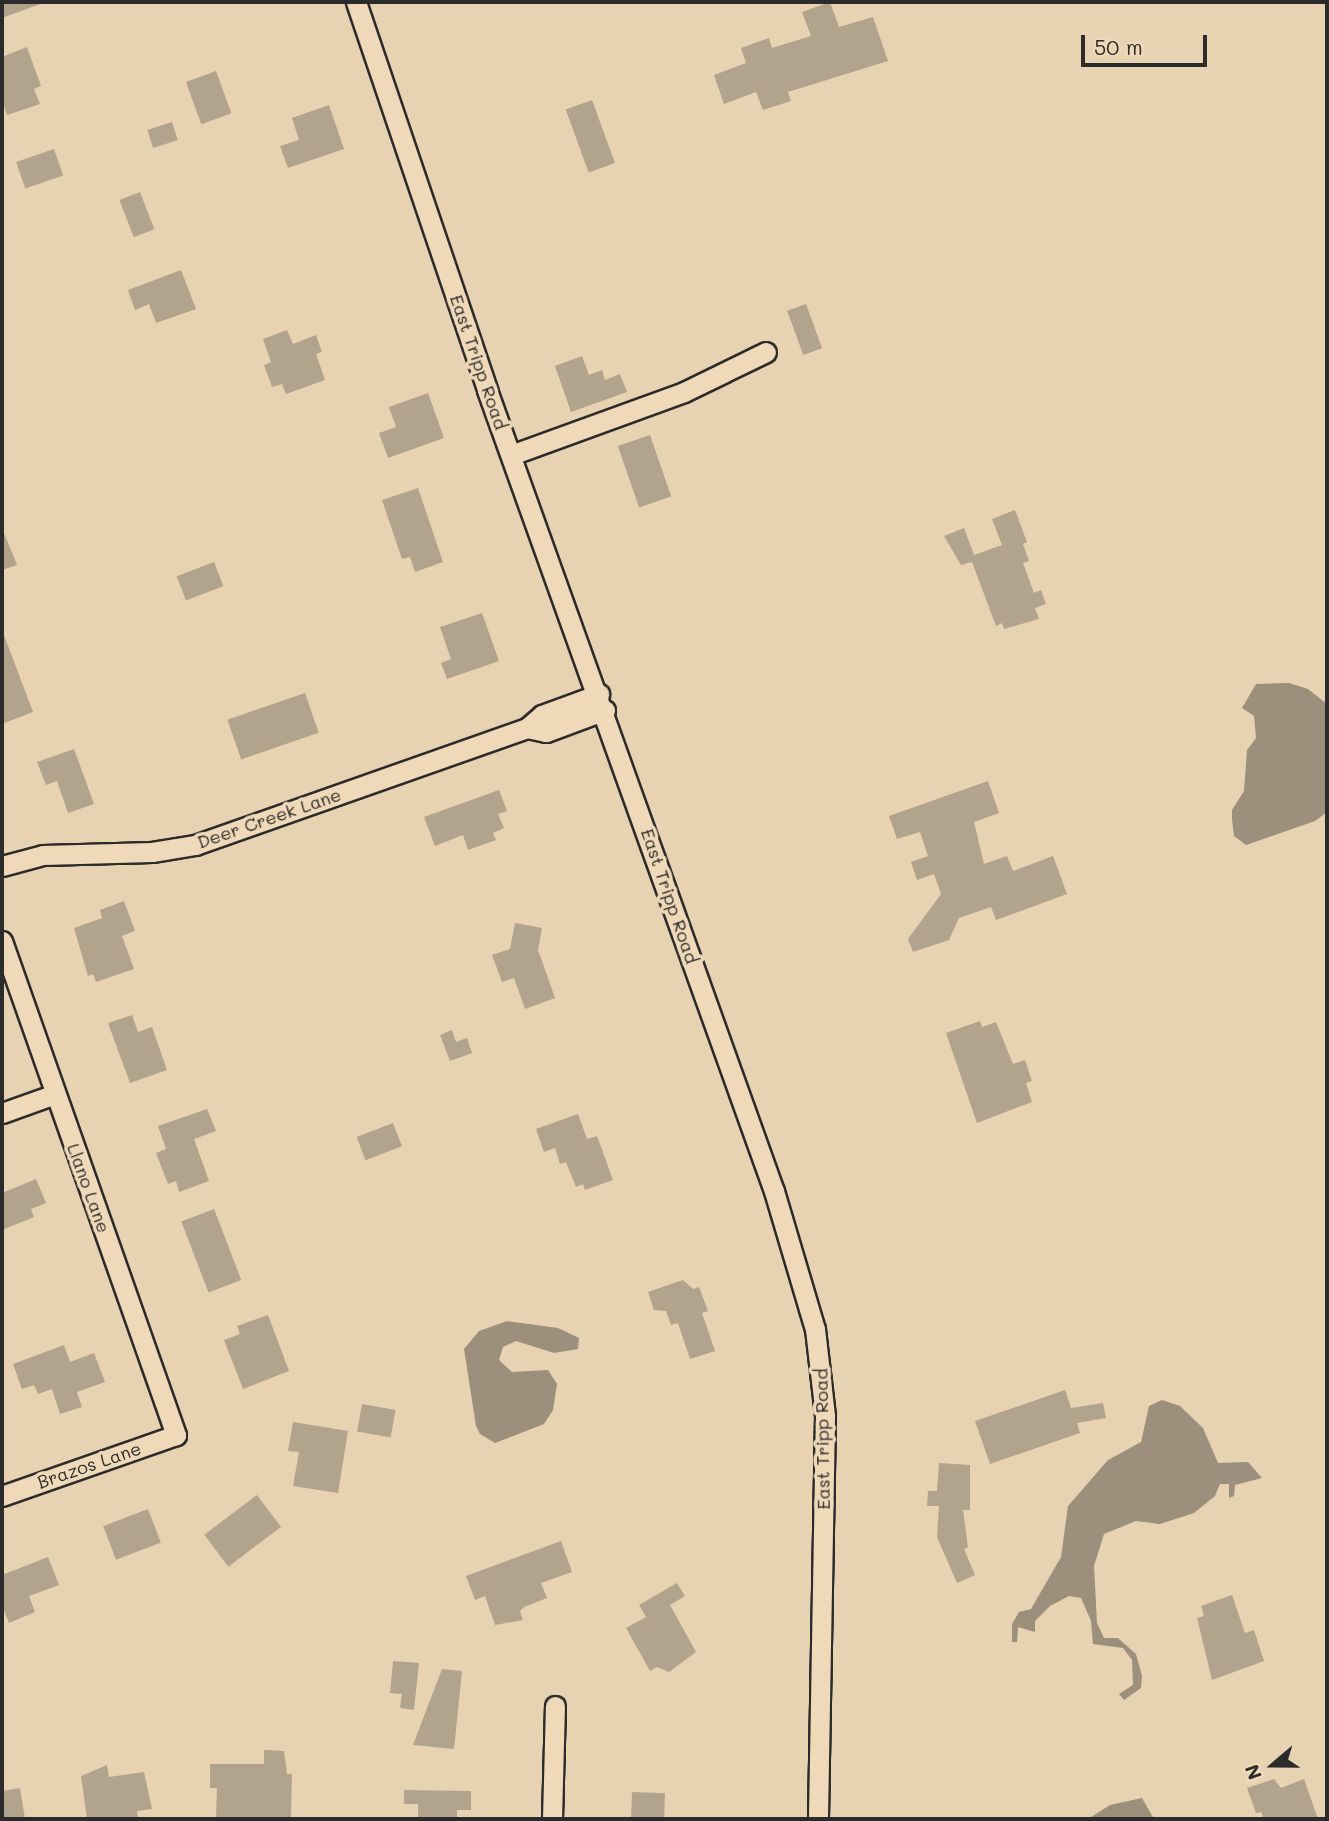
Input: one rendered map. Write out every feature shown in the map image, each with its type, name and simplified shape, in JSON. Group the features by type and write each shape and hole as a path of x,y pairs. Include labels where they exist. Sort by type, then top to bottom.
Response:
{"street":[{"name":"East Tripp Road","path":"356,2 511,454 602,702 774,1191 815,1329 825,1416 818,1819"},
{"path":"511,454 684,392 766,352"},
{"name":"Deer Creek Lane","path":"2,866 43,855 152,852 195,845 527,728 547,732 602,702"},
{"name":"Llano Lane","path":"2,941 176,1435"},
{"path":"2,1112 55,1094"},
{"name":"Brazos Lane","path":"2,1496 176,1435"},
{"path":"552,1819 555,1706"}],"shaded area":[{"path":"1289,683 1308,689 1327,704 1327,812 1315,821 1246,845 1234,836 1232,819 1232,810 1244,791 1247,750 1256,738 1254,716 1242,708 1256,684"},
{"path":"507,1321 558,1328 579,1338 578,1349 554,1353 516,1341 503,1347 499,1360 512,1372 548,1370 557,1384 553,1410 544,1424 495,1443 480,1434 476,1426 464,1349 479,1331"},
{"path":"1162,1400 1180,1406 1203,1428 1218,1463 1248,1462 1262,1478 1235,1485 1234,1496 1229,1498 1229,1484 1220,1484 1215,1496 1194,1513 1160,1524 1136,1521 1104,1534 1094,1566 1097,1623 1104,1638 1118,1638 1136,1654 1142,1676 1141,1688 1124,1700 1119,1694 1133,1685 1132,1660 1123,1648 1093,1644 1091,1621 1081,1598 1069,1596 1050,1606 1035,1621 1035,1632 1018,1627 1017,1642 1012,1642 1012,1624 1019,1612 1031,1609 1061,1557 1068,1506 1108,1460 1141,1442 1149,1406"},
{"path":"1142,1798 1154,1819 1088,1819 1110,1805"}],"building":[{"path":"2,2 42,2 43,3 2,18"},
{"path":"830,2 839,27 873,17 888,61 788,92 791,101 763,110 756,92 724,104 714,75 746,63 741,48 769,38 772,48 811,36 802,12"},
{"path":"27,47 41,86 34,89 40,104 7,115 2,101 2,57"},
{"path":"216,71 231,113 201,124 186,82"},
{"path":"592,100 615,163 589,173 566,110"},
{"path":"329,105 344,149 288,168 280,146 299,140 292,118"},
{"path":"172,122 178,140 153,148 147,130"},
{"path":"54,149 63,175 25,188 16,162"},
{"path":"140,192 154,229 134,237 119,200"},
{"path":"181,270 196,309 156,323 149,304 135,310 128,290"},
{"path":"806,304 822,348 803,355 787,311"},
{"path":"287,330 293,344 316,335 322,352 316,354 325,380 286,394 282,384 272,387 264,365 271,362 263,339"},
{"path":"582,356 589,375 602,370 605,380 620,374 627,392 571,412 555,366"},
{"path":"428,393 444,438 388,458 379,433 396,427 389,407"},
{"path":"650,435 671,496 639,508 618,446"},
{"path":"418,488 443,562 415,572 410,557 402,559 382,500"},
{"path":"1015,510 1027,542 1023,544 1029,561 1023,563 1034,593 1041,590 1046,604 1035,608 1039,619 1004,629 1002,623 996,626 972,562 961,565 944,536 964,528 974,555 1002,545 992,519"},
{"path":"2,528 17,565 2,570"},
{"path":"214,562 223,586 186,601 177,576"},
{"path":"482,613 499,661 447,679 441,663 451,659 440,627"},
{"path":"2,630 33,712 2,724"},
{"path":"305,693 319,733 241,759 227,720"},
{"path":"74,749 94,804 68,813 57,781 46,785 37,762"},
{"path":"988,781 999,813 974,822 984,864 1007,856 1013,871 1053,856 1067,894 996,920 991,907 959,918 949,940 913,952 908,939 941,894 934,874 917,880 911,862 928,856 920,832 897,839 889,816"},
{"path":"499,790 507,811 498,814 504,828 493,833 496,840 468,850 463,835 435,846 424,817"},
{"path":"124,901 135,931 122,936 134,969 96,982 93,974 88,976 74,928 102,918 100,910"},
{"path":"515,923 542,928 538,950 555,998 525,1009 514,978 502,982 492,955 510,949"},
{"path":"132,1015 138,1032 152,1027 167,1070 130,1083 108,1023"},
{"path":"980,1021 982,1027 996,1022 1013,1064 1025,1060 1032,1081 1026,1083 1032,1102 977,1123 946,1033"},
{"path":"452,1030 456,1042 467,1038 472,1053 450,1061 440,1035"},
{"path":"207,1109 216,1131 194,1139 209,1181 179,1192 176,1181 168,1184 156,1153 166,1149 158,1126"},
{"path":"578,1114 587,1139 597,1136 613,1180 585,1190 583,1184 576,1187 566,1162 560,1164 555,1148 544,1152 536,1129"},
{"path":"393,1123 402,1146 366,1160 357,1137"},
{"path":"36,1179 46,1203 31,1209 34,1217 2,1230 2,1193"},
{"path":"214,1209 241,1280 209,1292 181,1222"},
{"path":"683,1280 693,1289 699,1287 708,1311 702,1313 715,1351 690,1359 678,1323 671,1325 666,1311 654,1310 648,1292"},
{"path":"268,1315 289,1371 243,1389 224,1340 240,1334 237,1326"},
{"path":"64,1345 70,1362 94,1353 105,1382 77,1392 82,1407 60,1414 52,1389 38,1394 34,1385 22,1389 13,1364"},
{"path":"1065,1390 1071,1408 1103,1403 1106,1418 1077,1423 1080,1433 990,1464 975,1421"},
{"path":"362,1404 395,1410 391,1437 357,1432"},
{"path":"293,1422 348,1431 338,1493 293,1486 299,1452 288,1451"},
{"path":"939,1463 970,1465 970,1510 963,1510 968,1547 964,1549 975,1575 957,1583 937,1537 939,1506 927,1506 928,1491 937,1491"},
{"path":"257,1495 281,1527 228,1567 204,1535"},
{"path":"148,1509 161,1543 116,1560 103,1526"},
{"path":"561,1541 572,1572 541,1583 547,1598 524,1607 520,1611 523,1620 495,1625 485,1596 475,1600 466,1576"},
{"path":"48,1557 59,1585 29,1596 35,1612 9,1623 2,1605 2,1575"},
{"path":"677,1583 685,1596 670,1605 696,1652 669,1672 657,1667 650,1671 626,1628 646,1617 639,1605"},
{"path":"1232,1595 1245,1633 1254,1630 1264,1661 1212,1680 1197,1618 1204,1616 1201,1606"},
{"path":"393,1661 419,1663 414,1710 400,1708 402,1694 390,1693"},
{"path":"442,1669 462,1671 454,1749 413,1745"},
{"path":"264,1750 284,1751 287,1774 292,1774 291,1817 216,1817 217,1788 210,1788 210,1764 264,1764"},
{"path":"107,1765 109,1777 144,1772 152,1809 137,1811 138,1819 87,1819 81,1776"},
{"path":"1274,1779 1281,1788 1304,1779 1318,1819 1264,1819 1261,1812 1256,1813 1247,1788"},
{"path":"20,1788 25,1819 2,1819 2,1791"},
{"path":"404,1790 471,1791 471,1810 457,1810 457,1819 418,1819 418,1804 404,1804"},
{"path":"632,1792 665,1793 664,1819 631,1819"}]}
